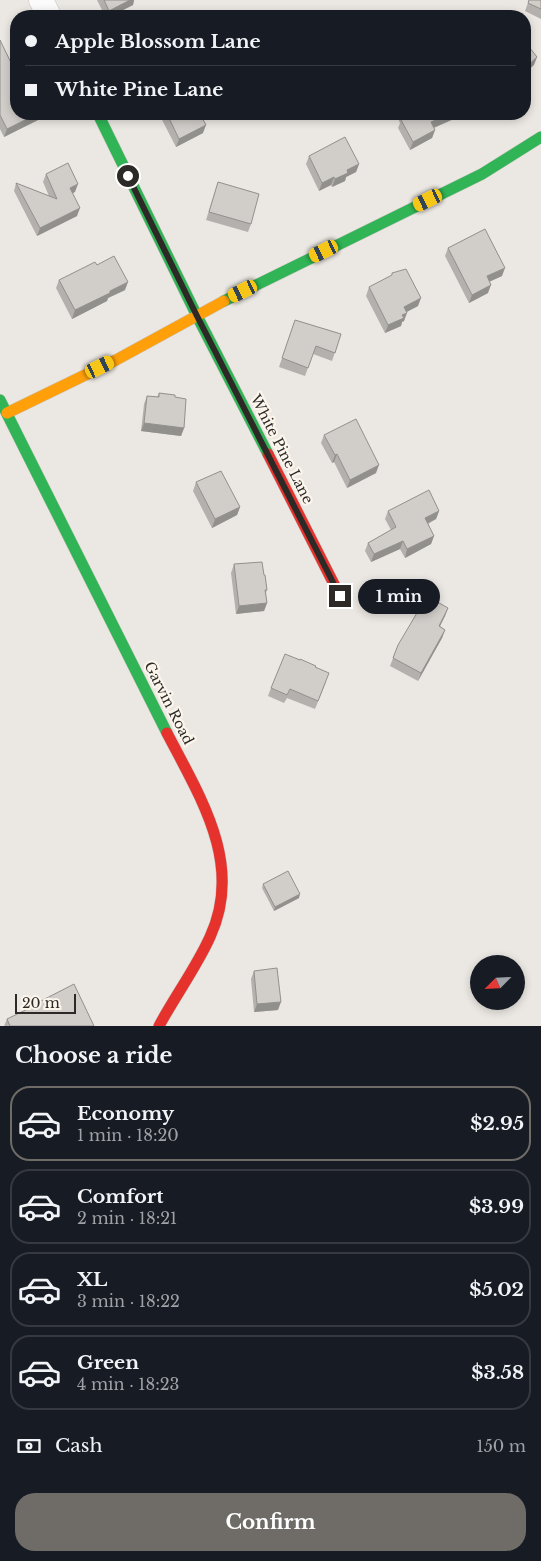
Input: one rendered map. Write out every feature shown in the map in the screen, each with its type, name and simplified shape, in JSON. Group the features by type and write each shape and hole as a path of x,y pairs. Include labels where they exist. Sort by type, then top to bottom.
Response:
{"street":[{"name":"White Pine Lane","path":"101,120 197,316 340,596"},
{"path":"7,413 116,360 227,299 482,174 541,137"},
{"name":"Garvin Road","path":"0,400 209,816 218,847 223,876 222,906 213,933 160,1026"}],"building":[{"path":"104,0 130,0 111,10 109,10"},
{"path":"529,0 541,0 541,9 528,3"},
{"path":"0,40 10,61 10,120 25,120 7,129 0,115"},
{"path":"531,50 537,57 531,62"},
{"path":"170,120 203,120 206,125 179,139"},
{"path":"401,120 436,120 431,122 435,130 413,142"},
{"path":"345,137 359,164 347,170 348,173 322,183 309,156"},
{"path":"68,163 78,184 70,188 80,208 40,228 16,183 57,199 46,174"},
{"path":"218,182 259,194 251,224 209,212"},
{"path":"485,229 505,268 487,276 491,285 472,295 448,248"},
{"path":"114,256 128,282 75,310 59,280 95,262 97,265"},
{"path":"406,269 421,298 404,307 407,313 402,315 404,318 388,325 369,287 392,275 392,273"},
{"path":"295,320 341,334 335,353 316,346 308,368 282,358"},
{"path":"159,393 175,395 175,397 186,399 184,428 144,423 147,396 159,397"},
{"path":"356,419 379,465 350,480 337,454 335,455 324,435"},
{"path":"221,471 240,507 215,519 196,482"},
{"path":"429,490 439,511 425,518 434,536 407,549 403,541 374,554 368,543 396,527 388,511"},
{"path":"262,562 267,590 265,590 267,603 239,606 234,564"},
{"path":"427,596 448,608 439,626 445,630 421,673 393,658 398,645"},
{"path":"285,654 329,673 318,701 290,689 287,695 271,688"},
{"path":"288,871 300,894 275,907 263,884"},
{"path":"277,968 281,1002 257,1004 254,971"},
{"path":"74,984 94,1026 10,1026 7,1019"}],"traffic: fast":[{"path":"101,120 197,316 268,454"},
{"path":"224,301 482,174 541,137"},
{"path":"0,400 167,733"}],"traffic: slow":[{"path":"7,413 116,360 224,301"}],"traffic: jam":[{"path":"268,454 340,596"},
{"path":"159,1026 210,937 219,910 222,883 220,857 214,832 204,806 167,733"}],"route":[{"path":"128,176 340,596"}]}
